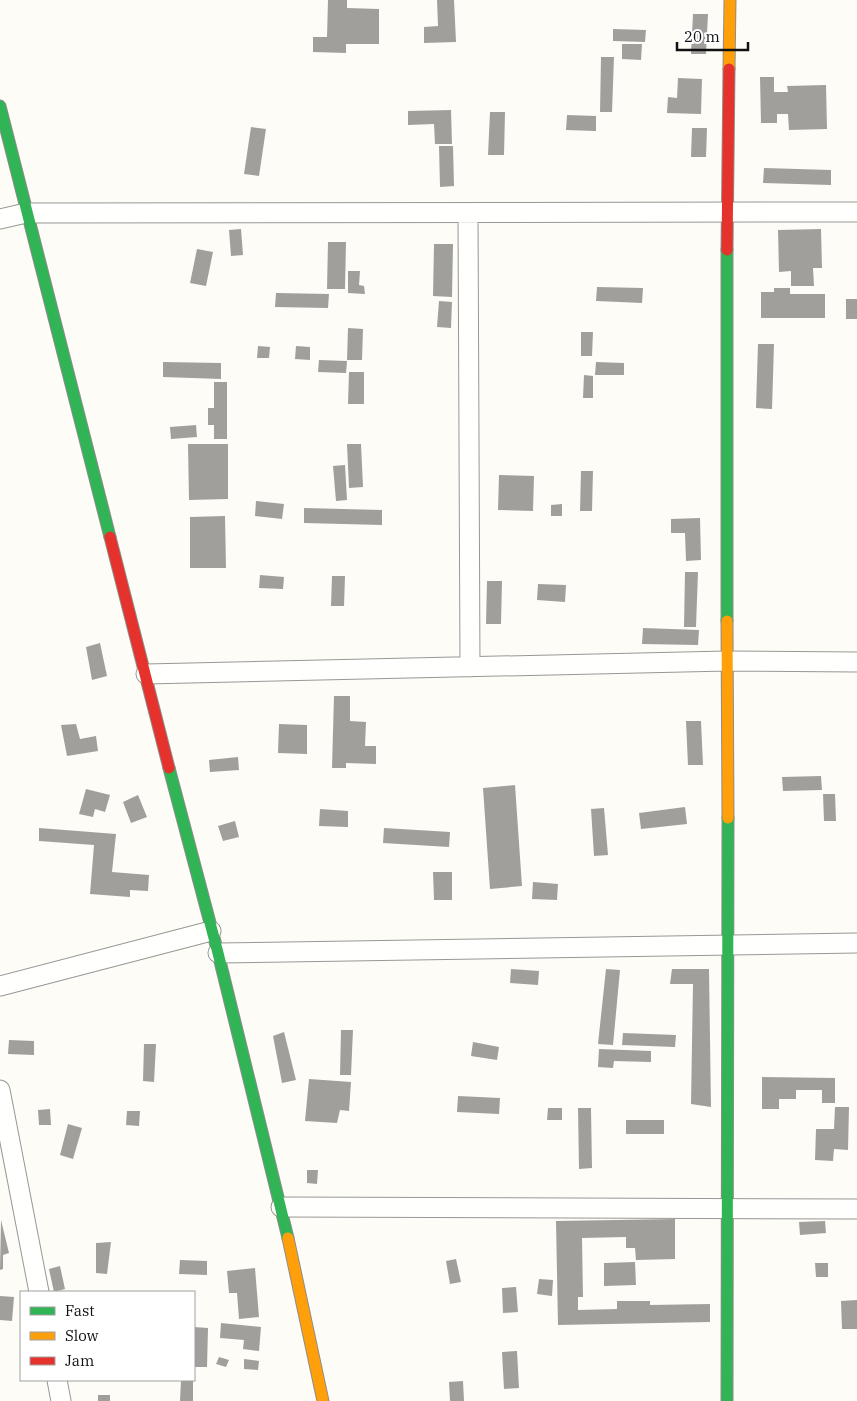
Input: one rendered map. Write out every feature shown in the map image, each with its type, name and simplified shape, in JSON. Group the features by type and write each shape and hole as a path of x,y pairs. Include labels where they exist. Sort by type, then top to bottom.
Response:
{"street":[{"path":"728,1401 730,1208 726,214 730,0"},
{"path":"0,106 211,932 218,953 281,1207 323,1401"},
{"path":"0,219 26,213 726,214 857,212"},
{"path":"468,214 470,667"},
{"path":"146,674 727,661 857,662"},
{"path":"0,986 211,932"},
{"path":"218,953 857,943"},
{"path":"0,1090 40,1291"},
{"path":"281,1207 857,1209"},
{"path":"57,1381 61,1401"}],"building":[{"path":"328,0 347,0 347,8 379,9 379,44 346,44 346,53 313,52 313,37 327,37"},
{"path":"437,0 454,0 456,42 424,43 424,27 438,26"},
{"path":"693,14 708,14 706,54 691,54"},
{"path":"613,29 646,30 645,42 613,41"},
{"path":"622,44 642,44 641,60 622,59"},
{"path":"601,57 614,57 612,112 600,112"},
{"path":"760,77 774,77 774,92 788,92 787,86 826,85 827,129 789,130 788,114 777,114 777,123 761,123"},
{"path":"678,78 702,79 701,114 667,113 668,97 677,98"},
{"path":"451,110 452,144 435,144 434,124 408,125 408,111"},
{"path":"490,112 505,112 504,155 488,155"},
{"path":"567,115 596,116 596,131 566,130"},
{"path":"251,127 266,129 259,176 244,174"},
{"path":"692,128 707,128 706,157 691,157"},
{"path":"439,146 453,146 454,186 440,187"},
{"path":"764,168 831,170 831,185 763,183"},
{"path":"241,229 243,255 231,256 229,230"},
{"path":"821,229 822,268 813,268 814,286 791,286 791,271 779,272 778,230"},
{"path":"328,242 346,242 345,289 327,289"},
{"path":"434,244 453,244 452,297 433,296"},
{"path":"197,249 213,252 206,286 190,283"},
{"path":"348,271 360,271 359,285 364,286 365,294 348,293"},
{"path":"597,287 643,288 642,303 596,301"},
{"path":"774,288 790,288 790,294 825,294 825,318 761,318 761,292 774,292"},
{"path":"276,293 329,294 328,308 275,307"},
{"path":"846,299 857,299 857,319 846,319"},
{"path":"439,301 452,302 451,328 437,327"},
{"path":"348,328 363,329 362,360 347,360"},
{"path":"581,332 593,332 592,356 581,356"},
{"path":"758,344 774,344 772,409 756,408"},
{"path":"258,346 270,347 269,358 257,358"},
{"path":"296,346 310,347 310,360 295,359"},
{"path":"319,360 347,361 346,373 318,372"},
{"path":"163,362 221,363 221,379 163,377"},
{"path":"596,362 624,363 624,375 595,375"},
{"path":"349,372 364,372 364,404 348,404"},
{"path":"584,375 593,376 593,398 583,398"},
{"path":"214,382 227,382 227,439 214,439 214,425 208,425 208,408 214,408"},
{"path":"196,425 197,437 171,439 170,427"},
{"path":"188,444 228,444 228,499 189,500"},
{"path":"347,444 361,444 363,487 349,488"},
{"path":"345,465 347,500 336,501 333,466"},
{"path":"581,471 593,471 592,511 580,511"},
{"path":"499,475 534,476 533,511 498,510"},
{"path":"256,501 284,504 282,519 255,516"},
{"path":"562,504 562,516 551,516 551,505"},
{"path":"304,508 382,510 382,525 304,523"},
{"path":"225,516 226,568 190,568 190,517"},
{"path":"700,518 701,560 686,561 685,533 671,533 671,519"},
{"path":"685,572 698,572 696,627 684,627"},
{"path":"260,575 284,577 283,589 259,588"},
{"path":"332,576 345,576 344,606 331,606"},
{"path":"487,581 502,581 501,624 486,624"},
{"path":"538,584 566,585 565,602 537,600"},
{"path":"643,628 699,630 698,645 642,644"},
{"path":"100,643 107,676 92,680 86,647"},
{"path":"334,696 350,696 350,721 366,722 365,746 376,746 376,764 346,763 346,768 332,768"},
{"path":"686,721 701,721 703,765 688,765"},
{"path":"76,724 80,739 96,736 98,751 67,756 61,725"},
{"path":"279,724 307,725 307,754 278,753"},
{"path":"238,757 239,770 210,772 209,760"},
{"path":"821,776 822,790 783,791 782,777"},
{"path":"515,785 522,886 490,889 483,788"},
{"path":"86,789 110,795 105,812 95,809 93,817 79,814"},
{"path":"823,794 835,794 836,821 824,821"},
{"path":"138,795 147,817 131,823 123,802"},
{"path":"685,807 687,824 641,829 639,813"},
{"path":"604,808 608,855 594,856 591,809"},
{"path":"320,809 348,811 348,827 319,826"},
{"path":"235,821 239,837 223,841 218,826"},
{"path":"39,828 116,834 112,872 149,875 148,891 130,890 130,897 90,894 94,845 39,841"},
{"path":"384,828 450,832 449,847 383,843"},
{"path":"433,872 452,872 452,900 434,900"},
{"path":"533,882 558,884 557,900 532,899"},
{"path":"511,969 539,971 538,985 510,983"},
{"path":"606,969 620,970 613,1045 598,1044"},
{"path":"672,969 709,969 711,1107 691,1104 693,984 670,984"},
{"path":"341,1030 353,1030 351,1075 340,1075"},
{"path":"284,1032 296,1080 282,1083 273,1036"},
{"path":"623,1033 676,1035 675,1047 622,1045"},
{"path":"9,1040 34,1041 34,1055 8,1054"},
{"path":"473,1042 499,1047 497,1060 471,1056"},
{"path":"144,1044 156,1044 154,1082 143,1081"},
{"path":"599,1049 651,1051 651,1062 614,1061 613,1068 598,1067"},
{"path":"762,1077 835,1078 835,1103 822,1103 822,1090 796,1090 796,1099 779,1099 779,1109 762,1109"},
{"path":"309,1079 351,1082 349,1111 340,1110 337,1123 305,1121"},
{"path":"458,1096 500,1098 499,1114 457,1112"},
{"path":"835,1107 849,1107 848,1150 834,1149 833,1161 815,1160 816,1129 834,1129"},
{"path":"548,1108 562,1108 562,1120 547,1120"},
{"path":"578,1108 591,1108 592,1168 579,1169"},
{"path":"50,1109 51,1125 39,1125 38,1110"},
{"path":"127,1111 140,1111 139,1126 126,1125"},
{"path":"626,1120 664,1120 664,1134 626,1134"},
{"path":"68,1124 82,1128 73,1159 60,1155"},
{"path":"307,1170 318,1170 317,1184 307,1183"},
{"path":"675,1219 675,1259 636,1260 635,1248 626,1248 626,1237 582,1238 583,1297 578,1297 578,1310 617,1309 617,1301 650,1301 650,1305 710,1304 710,1322 558,1325 556,1221"},
{"path":"1,1220 9,1253 3,1255 3,1269 0,1270"},
{"path":"825,1221 826,1233 800,1235 799,1222"},
{"path":"111,1242 107,1274 96,1273 96,1243"},
{"path":"456,1259 461,1282 450,1284 446,1261"},
{"path":"180,1260 207,1261 207,1275 179,1274"},
{"path":"635,1262 636,1285 604,1286 604,1263"},
{"path":"815,1263 828,1263 828,1277 816,1277"},
{"path":"60,1266 65,1289 54,1291 49,1269"},
{"path":"255,1268 259,1317 239,1319 237,1293 229,1293 227,1271"},
{"path":"539,1279 553,1280 552,1296 537,1294"},
{"path":"516,1287 518,1312 503,1313 502,1288"},
{"path":"0,1296 14,1297 12,1321 0,1320"},
{"path":"857,1300 857,1329 842,1329 841,1301"},
{"path":"221,1323 261,1327 259,1351 243,1349 244,1340 220,1338"},
{"path":"195,1327 208,1328 207,1367 195,1367"},
{"path":"517,1351 519,1388 504,1389 502,1352"},
{"path":"219,1357 229,1360 226,1367 216,1364"},
{"path":"244,1359 259,1361 258,1370 244,1369"},
{"path":"181,1381 193,1381 193,1401 180,1401"},
{"path":"463,1381 464,1401 450,1401 449,1382"},
{"path":"98,1395 110,1395 110,1401 98,1401"}],"traffic: fast":[{"path":"0,106 110,537"},
{"path":"727,250 727,621"},
{"path":"169,768 218,953 288,1238"},
{"path":"727,1401 728,818"}],"traffic: slow":[{"path":"729,69 730,0"},
{"path":"727,621 728,818"},
{"path":"288,1238 323,1401"}],"traffic: jam":[{"path":"727,250 729,69"},
{"path":"110,537 169,768"}]}
